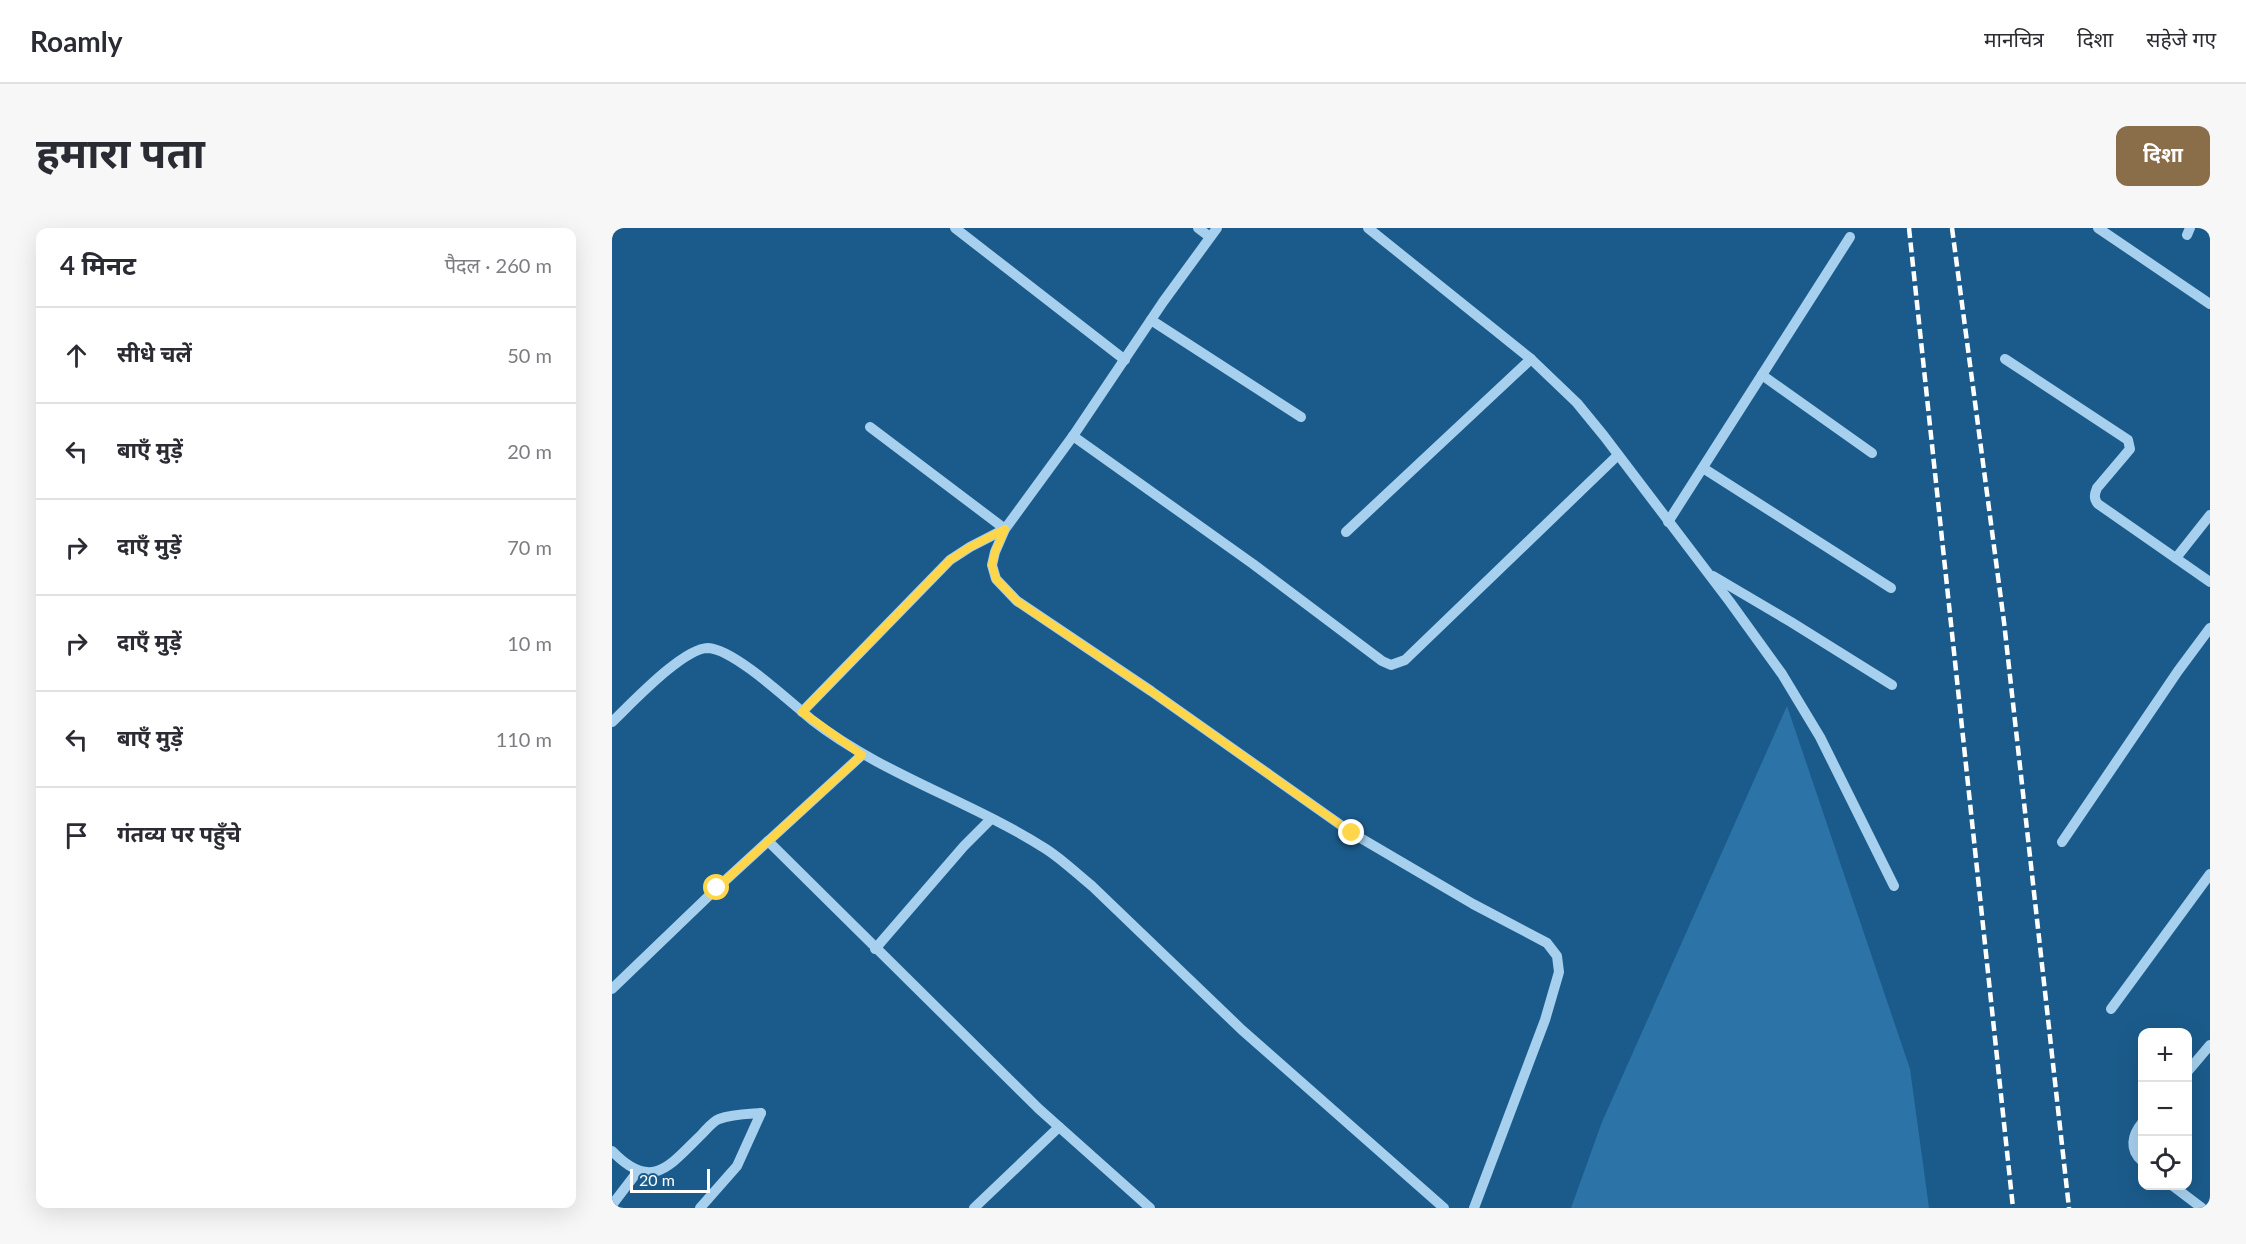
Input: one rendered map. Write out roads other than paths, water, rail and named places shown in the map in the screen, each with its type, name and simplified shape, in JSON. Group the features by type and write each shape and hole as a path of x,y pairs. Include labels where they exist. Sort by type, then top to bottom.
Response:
{"street":[{"path":"955,228 1125,360"},
{"path":"1198,228 1210,237"},
{"path":"1217,228 1151,320 1073,436 1005,529 992,565 996,579 1017,601 1151,691 1352,833 1473,904 1548,943 1557,956 1559,972 1545,1020 1474,1208"},
{"path":"1368,228 1531,359 1576,403 1618,455 1782,674 1820,737 1894,886"},
{"path":"2098,228 2210,304"},
{"path":"1668,522 1850,237"},
{"path":"1151,320 1301,417"},
{"path":"1346,532 1531,359"},
{"path":"2006,359 2130,442 2130,449 2097,488 2094,494 2098,504 2210,582"},
{"path":"1762,375 1872,453"},
{"path":"870,427 1005,529"},
{"path":"1073,436 1253,564 1382,662 1391,665 1405,660 1618,455"},
{"path":"1702,468 1891,588"},
{"path":"2176,558 2210,515"},
{"path":"802,712 950,560 1005,529"},
{"path":"1708,574 1892,685"},
{"path":"2062,842 2178,671 2210,628"},
{"path":"612,722 672,666 706,648 720,650 740,662 802,712 862,755 991,819 1047,850 1092,886 1242,1030 1444,1208"},
{"path":"612,989 862,755"},
{"path":"875,949 964,846 991,819"},
{"path":"768,842 875,949 1059,1126 1150,1208"},
{"path":"2111,1009 2210,874"},
{"path":"2192,1065 2210,1045"},
{"path":"612,1151 622,1161 638,1171 653,1173 668,1167 717,1119 761,1113 737,1166 700,1208"},
{"path":"974,1208 1059,1126"},
{"path":"2138,1130 2133,1139 2133,1149 2138,1156"},
{"path":"612,1205 638,1171"},
{"path":"2179,1190 2202,1208"}],"railway":[{"path":"1909,228 2013,1208"},
{"path":"1952,228 2004,622 2069,1208"}]}
